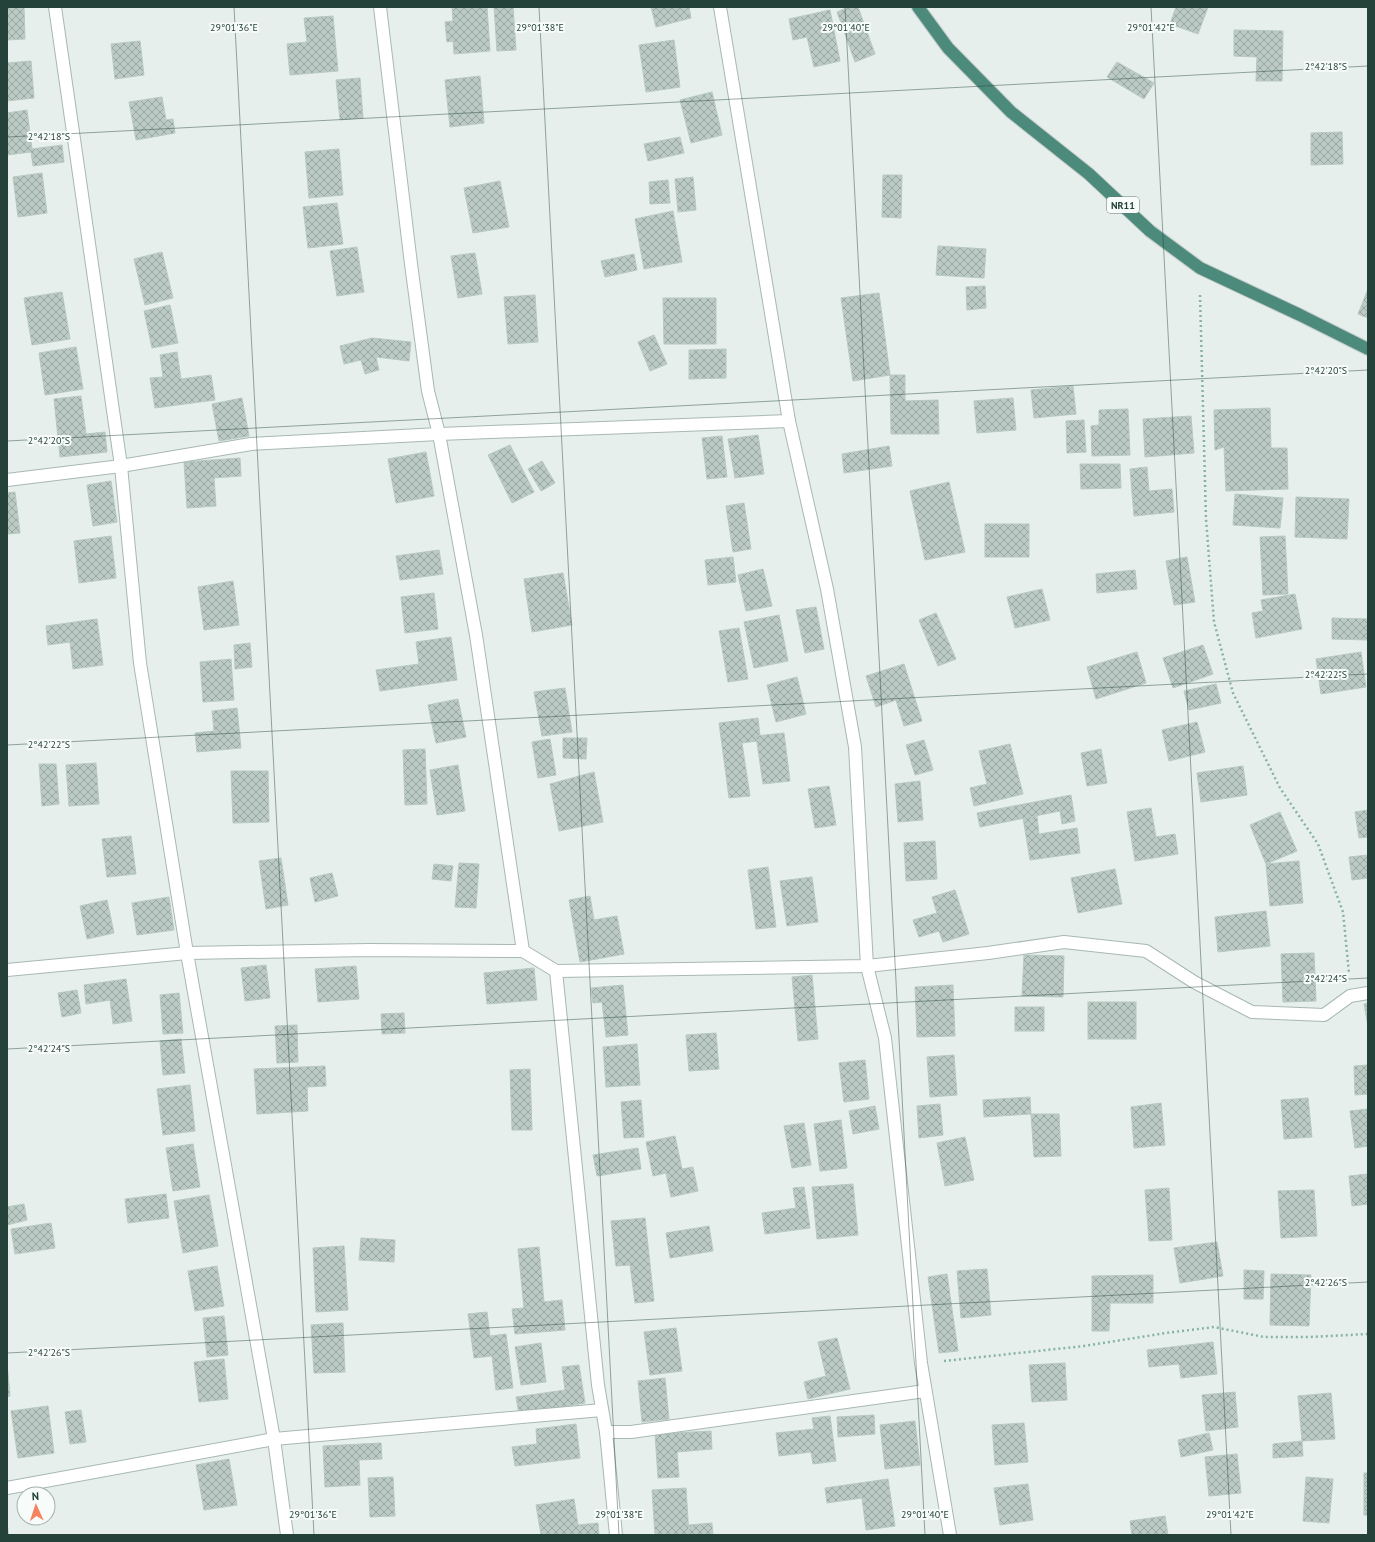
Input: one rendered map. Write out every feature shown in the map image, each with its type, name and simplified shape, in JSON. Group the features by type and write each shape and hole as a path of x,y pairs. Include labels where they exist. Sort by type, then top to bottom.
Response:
{"highway":[{"name":"NR11","path":"918,7 948,48 1011,112 1090,174 1150,231 1200,268 1368,349"}],"street":[{"path":"55,7 121,466 140,663 187,953 274,1439 287,1535"},
{"path":"380,7 410,257 428,391 439,434 476,635 523,951"},
{"path":"720,7 789,421 827,588 855,747 867,966 886,1038 921,1363 950,1535"},
{"path":"7,480 121,466 251,444 439,434 789,421"},
{"path":"7,970 187,953 368,950 523,951 556,971 867,966 988,953 1064,942 1146,951 1194,982 1252,1012 1324,1014 1350,996 1368,993"},
{"path":"556,971 616,1535"},
{"path":"606,1432 631,1432 925,1391"},
{"path":"7,1488 274,1439 602,1410"}],"path":[{"path":"1200,268 1206,519 1214,622 1233,693 1280,788 1318,844 1343,912 1350,996"},
{"path":"921,1363 1084,1346 1166,1332 1214,1327 1264,1337 1310,1337 1368,1334"}],"building":[{"path":"7,7 24,7 25,39 7,40"},
{"path":"452,7 487,7 490,51 454,54 453,41 447,42 445,22 453,21"},
{"path":"494,7 513,7 516,50 497,51"},
{"path":"651,7 689,7 691,18 656,27"},
{"path":"849,7 858,7 875,54 855,62 837,12"},
{"path":"1176,7 1208,7 1198,34 1170,24"},
{"path":"830,10 840,61 814,67 807,37 793,40 789,19"},
{"path":"333,16 338,71 290,75 287,44 307,42 304,18"},
{"path":"1234,30 1283,31 1282,81 1256,81 1257,57 1234,56"},
{"path":"674,40 680,87 646,92 639,45"},
{"path":"140,41 144,75 115,79 111,44"},
{"path":"31,61 34,98 7,101 7,63"},
{"path":"1117,62 1154,83 1144,99 1107,77"},
{"path":"480,76 484,123 450,127 445,80"},
{"path":"360,78 363,118 340,120 336,80"},
{"path":"712,92 722,135 691,143 680,100"},
{"path":"162,97 166,120 173,119 175,133 136,140 129,102"},
{"path":"27,110 32,149 62,145 64,162 33,166 31,152 7,155 7,113"},
{"path":"1342,132 1343,164 1311,165 1311,133"},
{"path":"680,137 684,153 648,161 644,144"},
{"path":"339,149 343,195 309,198 305,152"},
{"path":"42,173 47,213 18,217 13,177"},
{"path":"883,175 902,175 901,218 882,217"},
{"path":"693,177 696,210 678,212 675,179"},
{"path":"668,180 670,203 650,204 649,182"},
{"path":"500,181 509,227 473,233 464,188"},
{"path":"337,203 343,244 308,248 303,207"},
{"path":"673,211 682,262 644,269 635,219"},
{"path":"938,246 986,249 984,278 936,275"},
{"path":"357,247 364,292 337,296 330,251"},
{"path":"162,252 173,298 145,305 134,259"},
{"path":"475,253 482,294 458,298 451,256"},
{"path":"634,254 637,270 605,277 601,261"},
{"path":"985,286 986,308 967,310 966,287"},
{"path":"1368,289 1368,318 1358,314"},
{"path":"62,292 70,339 32,345 24,298"},
{"path":"879,293 890,375 853,381 841,298"},
{"path":"535,295 538,342 508,344 504,297"},
{"path":"663,298 716,298 716,344 664,344"},
{"path":"170,305 178,343 152,348 144,311"},
{"path":"654,335 667,364 650,371 638,342"},
{"path":"372,338 411,342 409,361 376,357 379,370 365,374 361,360 344,364 340,346"},
{"path":"76,347 83,389 45,395 39,353"},
{"path":"726,349 726,378 689,379 689,350"},
{"path":"177,352 181,379 211,375 215,400 155,408 150,378 163,377 160,355"},
{"path":"890,375 905,375 905,401 938,400 939,434 891,434"},
{"path":"1073,386 1076,414 1034,418 1031,390"},
{"path":"81,396 86,434 105,432 107,452 60,457 54,399"},
{"path":"242,398 249,436 219,441 212,404"},
{"path":"1013,398 1016,430 977,433 974,401"},
{"path":"1270,408 1271,448 1287,448 1288,489 1226,491 1224,447 1215,450 1214,410"},
{"path":"1128,409 1130,455 1092,456 1091,426 1099,425 1099,410"},
{"path":"1191,416 1194,453 1145,457 1143,419"},
{"path":"1084,420 1086,452 1067,453 1066,421"},
{"path":"758,435 764,474 735,478 728,439"},
{"path":"722,436 727,477 707,479 702,438"},
{"path":"510,445 534,492 512,503 488,455"},
{"path":"889,446 892,466 844,473 842,454"},
{"path":"426,452 434,496 396,503 388,459"},
{"path":"240,458 241,476 214,478 216,506 187,508 184,462"},
{"path":"542,461 555,483 541,491 528,469"},
{"path":"1080,464 1120,464 1121,488 1081,489"},
{"path":"1147,467 1149,491 1172,489 1174,512 1134,516 1130,469"},
{"path":"111,481 117,522 93,526 87,485"},
{"path":"949,482 965,552 925,560 910,491"},
{"path":"15,492 20,533 7,534 7,493"},
{"path":"1235,494 1283,498 1280,528 1233,525"},
{"path":"1296,497 1349,499 1347,539 1295,537"},
{"path":"744,503 751,549 733,552 726,506"},
{"path":"985,524 1029,524 1029,557 985,557"},
{"path":"111,536 116,578 79,583 74,541"},
{"path":"1285,536 1288,594 1263,595 1260,537"},
{"path":"439,550 443,574 400,580 396,556"},
{"path":"733,557 736,582 708,585 705,560"},
{"path":"1187,557 1195,602 1174,605 1166,561"},
{"path":"763,569 772,606 746,611 738,575"},
{"path":"1135,570 1137,589 1097,593 1096,574"},
{"path":"563,573 572,625 532,632 524,579"},
{"path":"233,581 239,625 204,630 198,587"},
{"path":"1042,589 1050,620 1015,628 1007,597"},
{"path":"434,593 438,629 405,633 401,597"},
{"path":"1295,594 1302,629 1256,638 1252,613 1263,611 1261,600"},
{"path":"816,607 824,649 805,653 796,610"},
{"path":"936,613 956,659 938,666 919,620"},
{"path":"779,615 788,661 754,668 744,622"},
{"path":"1332,618 1368,619 1368,640 1332,639"},
{"path":"97,619 103,665 73,669 70,642 48,645 46,626"},
{"path":"739,628 748,679 728,682 719,631"},
{"path":"451,637 457,680 380,691 376,670 419,664 416,642"},
{"path":"250,643 252,667 235,669 234,645"},
{"path":"1203,645 1213,674 1173,688 1163,658"},
{"path":"1137,652 1146,683 1096,699 1087,667"},
{"path":"1361,652 1366,687 1321,694 1316,659"},
{"path":"231,659 234,700 203,702 200,662"},
{"path":"904,664 922,721 904,726 896,700 876,707 866,676"},
{"path":"797,677 806,714 776,722 767,685"},
{"path":"1216,684 1221,703 1189,710 1184,691"},
{"path":"565,688 572,732 542,736 534,692"},
{"path":"458,699 466,737 436,743 428,705"},
{"path":"237,708 241,748 197,752 195,733 214,731 212,711"},
{"path":"758,718 760,736 756,736 757,741 742,743 750,796 729,798 719,723"},
{"path":"1197,722 1205,752 1169,761 1162,730"},
{"path":"784,733 790,781 763,784 756,736"},
{"path":"563,738 587,738 586,759 563,758"},
{"path":"550,739 556,775 538,778 532,742"},
{"path":"924,740 933,770 915,775 906,745"},
{"path":"1010,744 1023,794 974,806 970,788 987,784 979,751"},
{"path":"425,749 427,804 405,805 403,750"},
{"path":"1101,749 1107,783 1087,786 1081,753"},
{"path":"96,763 99,804 69,806 66,765"},
{"path":"39,764 56,764 59,804 42,806"},
{"path":"458,765 465,811 437,815 430,770"},
{"path":"1243,766 1247,795 1201,802 1197,773"},
{"path":"231,771 268,771 269,822 233,823"},
{"path":"594,772 603,822 559,831 550,784"},
{"path":"920,781 923,820 898,822 895,784"},
{"path":"829,786 836,825 815,828 808,789"},
{"path":"1071,795 1075,821 1062,824 1060,811 980,827 977,813"},
{"path":"1151,808 1156,837 1175,834 1178,854 1135,861 1127,812"},
{"path":"1368,810 1368,837 1359,838 1355,812"},
{"path":"1280,812 1297,851 1266,864 1250,825"},
{"path":"1037,816 1039,834 1077,828 1080,853 1030,860 1023,818"},
{"path":"131,836 136,874 107,877 102,839"},
{"path":"935,841 937,879 906,881 904,843"},
{"path":"1368,855 1368,878 1352,880 1349,857"},
{"path":"281,858 288,905 266,909 259,861"},
{"path":"1299,861 1303,903 1270,906 1266,864"},
{"path":"459,863 479,864 476,908 455,907"},
{"path":"434,864 453,866 451,881 432,879"},
{"path":"768,867 776,927 756,929 748,870"},
{"path":"1115,869 1122,904 1078,913 1071,878"},
{"path":"332,873 338,896 315,902 310,878"},
{"path":"812,877 818,922 787,926 780,881"},
{"path":"955,890 969,934 943,942 939,931 919,937 913,920 937,913 932,897"},
{"path":"590,896 594,920 617,916 624,954 580,962 569,900"},
{"path":"169,897 174,930 137,935 132,903"},
{"path":"107,900 114,933 87,939 80,906"},
{"path":"1266,911 1270,946 1218,952 1215,917"},
{"path":"1314,953 1316,1001 1283,1002 1281,954"},
{"path":"1024,955 1064,956 1063,997 1022,996"},
{"path":"266,965 270,998 245,1001 241,968"},
{"path":"356,966 359,999 318,1002 315,969"},
{"path":"534,968 537,1000 487,1004 484,973"},
{"path":"812,975 818,1039 798,1041 792,977"},
{"path":"126,979 132,1021 113,1024 110,1000 86,1004 84,985"},
{"path":"623,985 628,1035 606,1037 602,1002 593,1003 591,988"},
{"path":"953,985 955,1036 917,1037 915,987"},
{"path":"77,990 81,1013 62,1017 58,993"},
{"path":"179,993 183,1033 163,1034 160,995"},
{"path":"1088,1002 1136,1002 1136,1039 1088,1039"},
{"path":"1368,1003 1368,1026 1364,1004"},
{"path":"1015,1007 1044,1007 1044,1031 1015,1031"},
{"path":"404,1013 405,1033 382,1034 381,1014"},
{"path":"297,1025 298,1062 277,1063 275,1026"},
{"path":"716,1033 719,1069 689,1071 686,1035"},
{"path":"181,1039 185,1073 163,1075 160,1041"},
{"path":"637,1044 640,1085 606,1087 603,1047"},
{"path":"954,1055 957,1095 930,1097 927,1057"},
{"path":"865,1060 869,1099 844,1102 839,1063"},
{"path":"1368,1065 1368,1094 1355,1095 1354,1066"},
{"path":"325,1066 326,1086 307,1087 308,1111 257,1114 254,1069"},
{"path":"530,1069 532,1130 512,1130 510,1070"},
{"path":"190,1085 195,1131 163,1135 157,1089"},
{"path":"1030,1097 1031,1114 984,1117 983,1100"},
{"path":"1308,1098 1312,1137 1284,1139 1281,1100"},
{"path":"641,1100 644,1137 624,1138 621,1102"},
{"path":"1161,1103 1165,1145 1134,1148 1131,1107"},
{"path":"940,1104 943,1135 919,1138 917,1106"},
{"path":"875,1106 879,1129 853,1134 849,1111"},
{"path":"1368,1109 1368,1146 1355,1148 1350,1111"},
{"path":"1031,1114 1059,1114 1061,1156 1034,1157"},
{"path":"841,1120 847,1168 820,1171 814,1124"},
{"path":"804,1123 811,1165 792,1168 784,1126"},
{"path":"675,1136 682,1169 693,1167 698,1191 671,1197 666,1173 653,1176 646,1142"},
{"path":"965,1137 974,1180 945,1186 937,1143"},
{"path":"193,1144 200,1187 173,1191 166,1148"},
{"path":"638,1148 641,1169 597,1176 593,1155"},
{"path":"1368,1174 1368,1204 1352,1206 1349,1176"},
{"path":"853,1184 858,1235 817,1239 812,1187"},
{"path":"804,1187 810,1228 765,1234 762,1213 796,1208 793,1188"},
{"path":"1169,1188 1172,1240 1149,1241 1145,1190"},
{"path":"1314,1190 1317,1236 1281,1238 1278,1191"},
{"path":"166,1194 169,1218 128,1223 125,1199"},
{"path":"209,1195 218,1246 183,1253 174,1201"},
{"path":"24,1204 27,1220 7,1225 7,1207"},
{"path":"645,1218 654,1301 635,1303 630,1265 616,1266 611,1221"},
{"path":"51,1223 55,1248 15,1254 11,1229"},
{"path":"709,1226 713,1251 670,1258 666,1233"},
{"path":"361,1238 395,1240 394,1262 359,1260"},
{"path":"1217,1242 1223,1276 1180,1283 1174,1248"},
{"path":"344,1246 348,1310 316,1312 313,1248"},
{"path":"539,1247 544,1302 562,1300 565,1330 515,1334 512,1309 524,1308 518,1249"},
{"path":"217,1266 224,1306 195,1311 188,1271"},
{"path":"987,1269 991,1315 961,1318 957,1271"},
{"path":"1244,1270 1264,1271 1263,1299 1244,1299"},
{"path":"947,1274 958,1351 939,1353 928,1277"},
{"path":"1271,1274 1311,1275 1309,1326 1270,1325"},
{"path":"1153,1275 1153,1303 1110,1303 1109,1331 1092,1331 1092,1276"},
{"path":"487,1312 490,1336 506,1334 513,1388 496,1390 492,1356 474,1358 468,1314"},
{"path":"224,1316 228,1355 207,1357 203,1318"},
{"path":"343,1323 345,1372 314,1373 311,1325"},
{"path":"676,1328 682,1371 650,1375 644,1332"},
{"path":"837,1338 850,1389 808,1399 804,1382 826,1376 818,1342"},
{"path":"1213,1342 1217,1374 1181,1378 1179,1364 1149,1367 1147,1350"},
{"path":"541,1343 546,1382 521,1385 515,1347"},
{"path":"224,1359 228,1399 199,1402 194,1362"},
{"path":"7,1363 10,1396 7,1397"},
{"path":"1065,1363 1067,1400 1032,1402 1029,1365"},
{"path":"579,1365 585,1403 519,1414 516,1397 565,1390 562,1367"},
{"path":"665,1378 669,1419 642,1422 638,1381"},
{"path":"1235,1392 1238,1427 1206,1431 1202,1395"},
{"path":"1331,1393 1335,1439 1302,1441 1298,1396"},
{"path":"48,1406 54,1453 18,1458 11,1411"},
{"path":"81,1410 86,1442 70,1444 65,1412"},
{"path":"874,1415 875,1434 838,1437 837,1417"},
{"path":"830,1416 836,1461 813,1464 811,1452 779,1456 776,1433 814,1429 812,1418"},
{"path":"915,1421 920,1465 885,1469 880,1425"},
{"path":"1024,1423 1028,1462 995,1465 992,1425"},
{"path":"576,1424 580,1458 515,1466 512,1447 537,1444 536,1429"},
{"path":"711,1431 712,1449 677,1452 679,1477 658,1478 655,1434"},
{"path":"1209,1433 1213,1450 1181,1457 1178,1440"},
{"path":"1302,1441 1303,1456 1273,1458 1273,1444"},
{"path":"381,1443 382,1459 359,1460 360,1485 325,1487 323,1446"},
{"path":"1237,1454 1241,1493 1209,1496 1205,1457"},
{"path":"229,1459 237,1505 204,1510 196,1465"},
{"path":"1364,1473 1368,1473 1368,1515 1364,1515"},
{"path":"393,1477 395,1516 370,1517 368,1478"},
{"path":"1306,1477 1333,1479 1329,1523 1303,1521"},
{"path":"888,1479 895,1526 866,1530 862,1498 827,1503 825,1488"},
{"path":"1028,1484 1033,1520 1000,1525 994,1488"},
{"path":"686,1488 689,1535 655,1535 652,1490"},
{"path":"574,1499 578,1525 598,1523 599,1535 541,1535 536,1505"},
{"path":"1165,1516 1168,1535 1132,1535 1130,1521"},
{"path":"712,1523 713,1535 689,1535 689,1525"}]}
